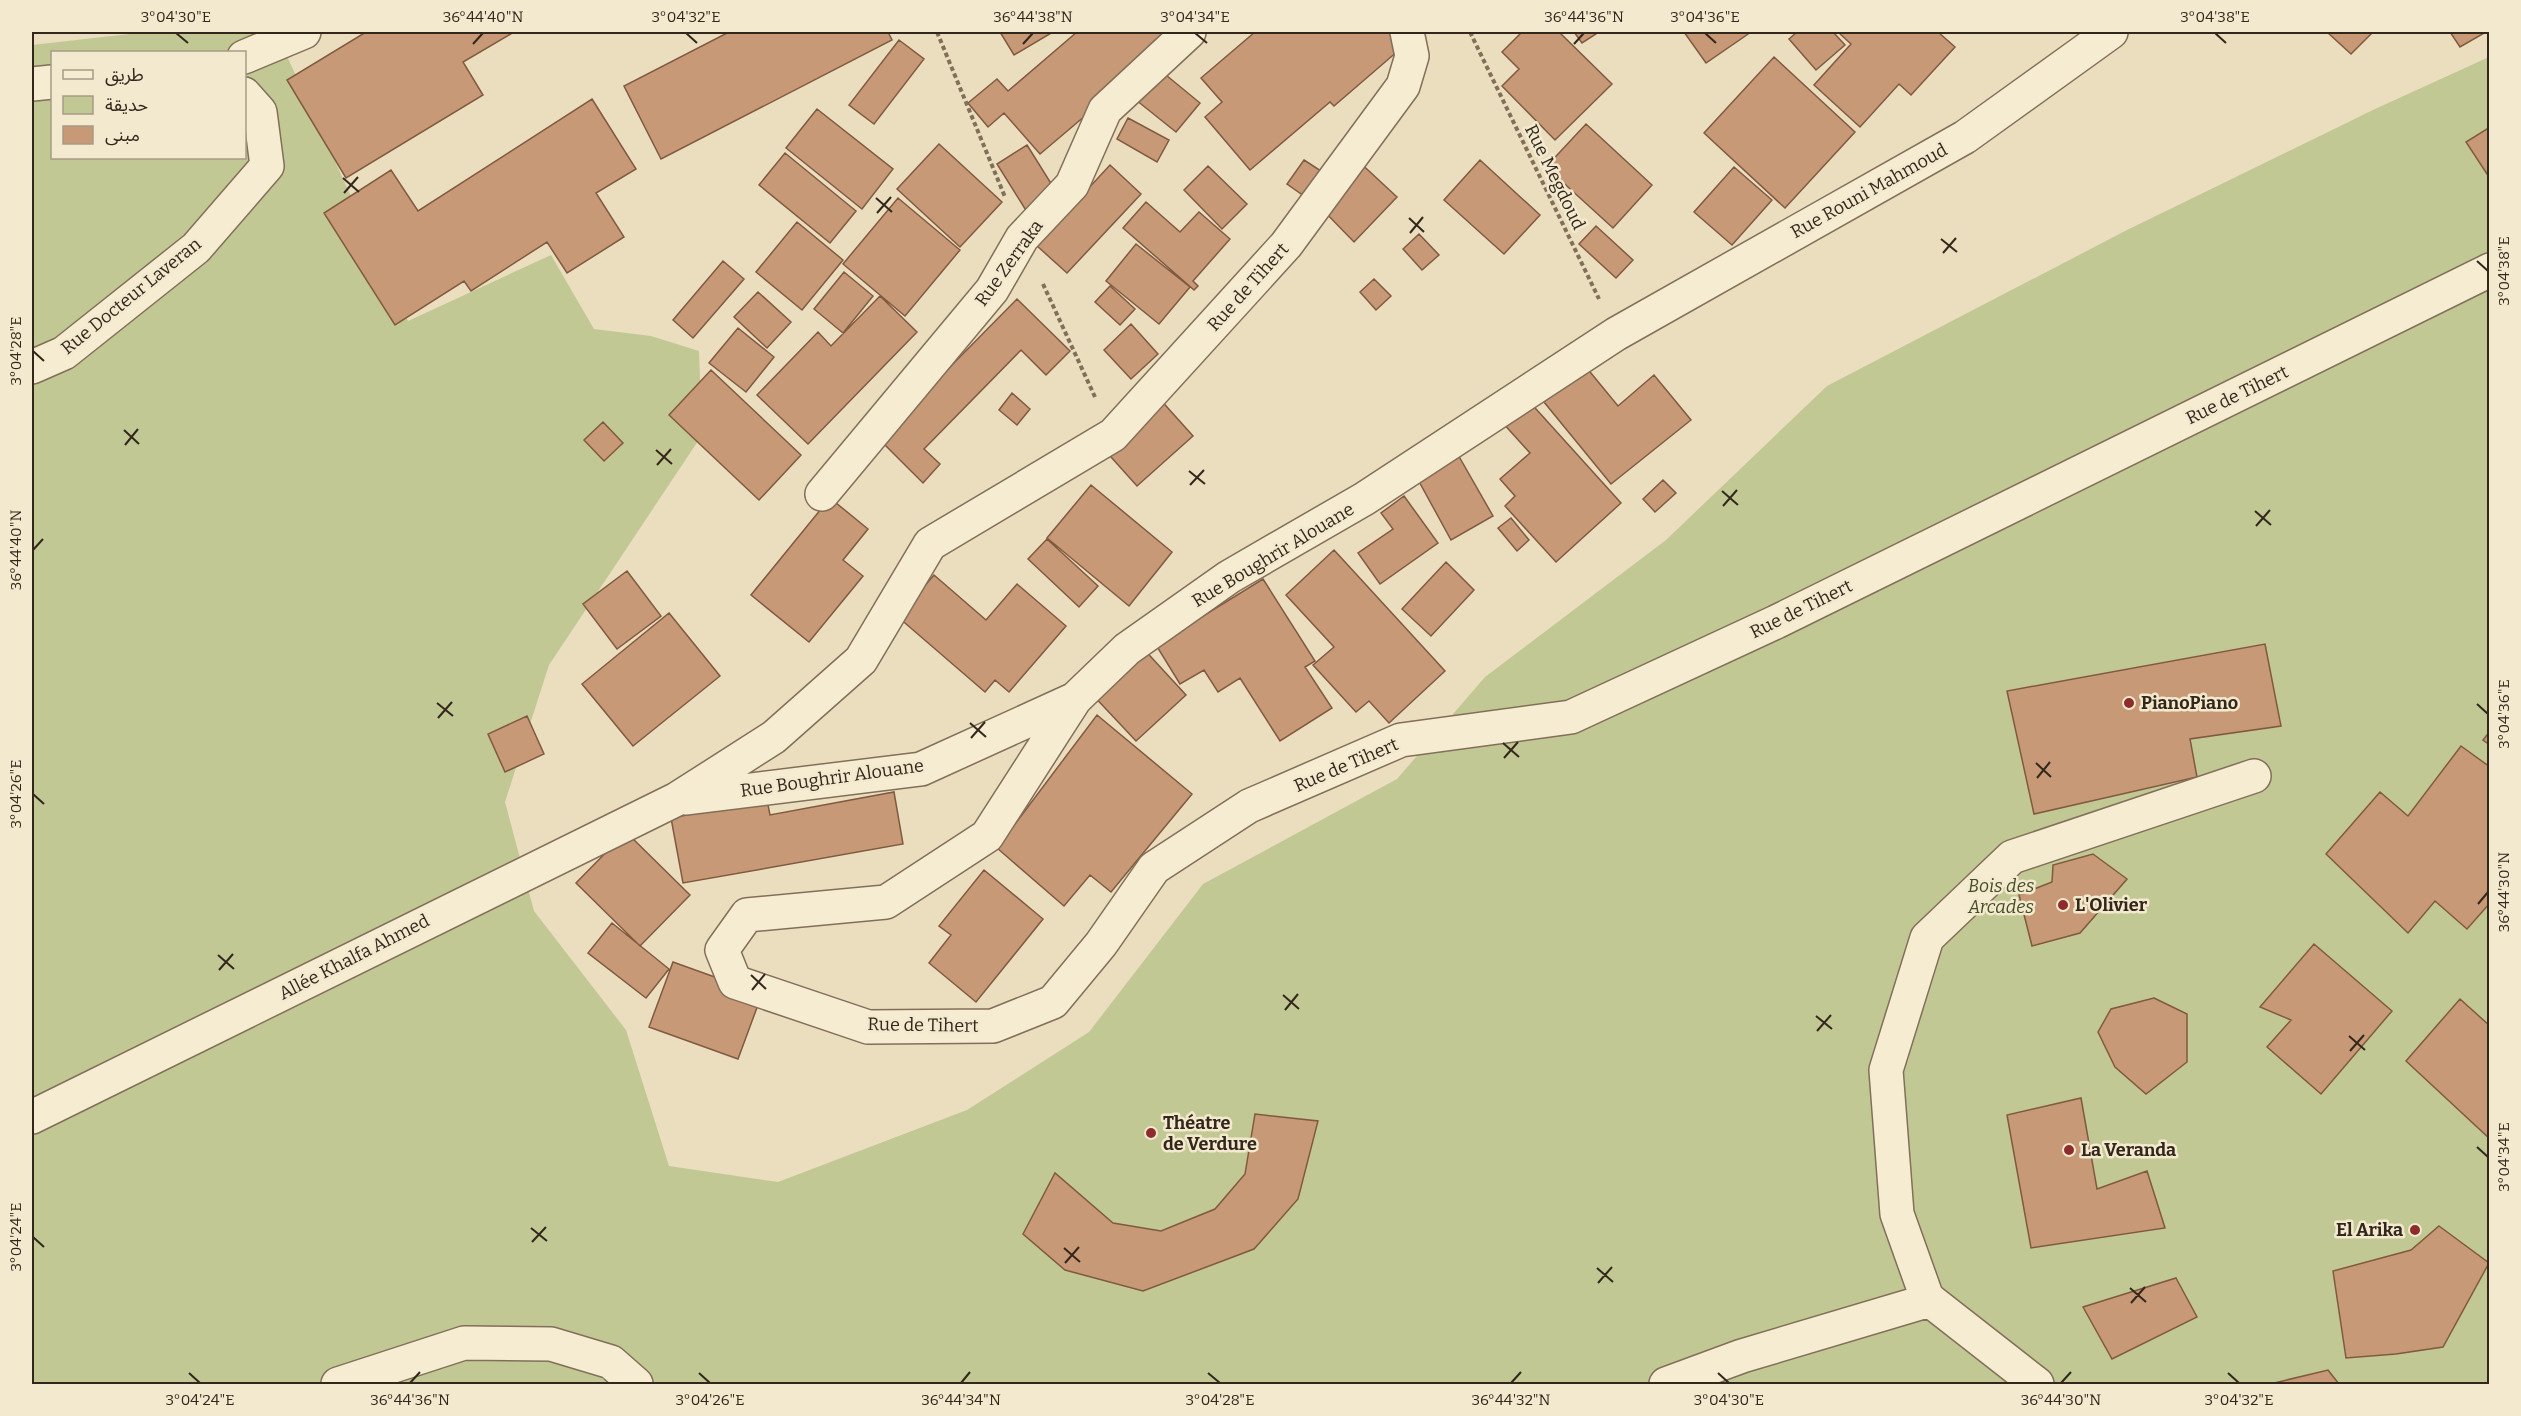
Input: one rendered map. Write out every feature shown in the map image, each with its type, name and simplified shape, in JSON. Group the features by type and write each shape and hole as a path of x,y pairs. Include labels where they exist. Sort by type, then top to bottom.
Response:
{"street":[{"path":"246,56 304,32"},
{"name":"Rue Zerraka","path":"822,494 992,290 1022,238 1072,185 1105,110 1189,32"},
{"name":"Rue de Tihert","path":"678,799 774,737 861,660 930,544 1113,435 1286,245 1350,159 1403,86 1412,56 1407,32"},
{"name":"Rue Rouni Mahmoud","path":"1616,334 1965,137 2110,32"},
{"path":"32,84 51,82"},
{"name":"Rue Docteur Laveran","path":"32,367 64,353 196,248 267,166 260,112 246,96"},
{"name":"Rue de Tihert","path":"1075,699 987,836 886,902 747,915 722,950 735,982 868,1027 993,1026 1053,1002 1101,944 1154,868 1249,806 1401,740 1571,717 1776,622 2490,270"},
{"name":"Rue Boughrir Alouane","path":"678,799 921,769 1075,699 1127,649 1229,577 1364,499 1616,334"},
{"path":"2037,1384 1927,1298 1897,1214 1886,1070 1927,938 2012,856 2254,776"},
{"name":"Allée Khalfa Ahmed","path":"32,1117 460,904 678,799"},
{"path":"1666,1384 1742,1356 1930,1300"},
{"path":"338,1384 464,1343 551,1344 611,1362 636,1384"}],"path":[{"name":"Rue Megdoud","path":"1470,32 1616,334"}],"green space":[{"name":"Bois des Arcades","path":"147,32 276,32 408,321 551,255 594,329 651,336 699,351 702,435 549,665 505,802 534,911 626,1030 669,1166 778,1182 967,1110 1089,1032 1203,884 1397,779 1485,677 1666,540 1827,386 2127,230 2375,109 2489,57 2489,1384 32,1384 32,45"}],"building":[{"path":"366,32 514,32 463,62 483,95 346,178 287,80"},
{"path":"729,32 888,32 892,40 661,159 624,86"},
{"path":"1000,32 1053,32 1014,55"},
{"path":"1077,32 1183,33 1040,154 1004,113 988,127 968,103 997,79 1008,91"},
{"path":"1255,32 1395,32 1406,44 1334,106 1330,102 1250,170 1205,117 1222,102 1201,78"},
{"path":"1522,32 1559,32 1612,84 1555,140 1502,86 1519,69 1502,52"},
{"path":"1574,32 1599,32 1582,43"},
{"path":"1684,32 1751,32 1706,63"},
{"path":"1797,32 1833,32 1845,45 1816,70 1789,39"},
{"path":"1838,32 1938,32 1955,47 1911,95 1899,84 1860,127 1814,85 1851,44"},
{"path":"2327,32 2373,32 2351,54"},
{"path":"2450,32 2486,32 2460,47"},
{"path":"899,40 924,59 874,124 849,105"},
{"path":"1774,57 1855,132 1785,208 1704,133"},
{"path":"1155,66 1200,103 1176,132 1131,96"},
{"path":"592,99 636,169 596,193 624,237 567,273 547,242 471,291 464,281 395,325 324,213 391,170 418,211"},
{"path":"817,109 893,169 862,209 786,148"},
{"path":"1128,118 1169,140 1157,162 1117,139"},
{"path":"1586,124 1652,185 1613,228 1546,167"},
{"path":"2490,127 2490,177 2489,177 2466,142"},
{"path":"939,144 1002,202 960,247 897,189"},
{"path":"1027,145 1057,193 1027,212 997,164"},
{"path":"785,153 856,211 830,243 759,185"},
{"path":"1355,158 1397,197 1354,242 1319,206"},
{"path":"1304,160 1321,171 1304,196 1287,184"},
{"path":"1480,160 1540,215 1504,254 1444,200"},
{"path":"1110,165 1141,194 1067,273 1036,245"},
{"path":"1208,166 1247,204 1222,229 1184,190"},
{"path":"1734,167 1772,200 1732,245 1694,212"},
{"path":"898,198 960,250 905,316 843,264"},
{"path":"1146,202 1180,232 1199,212 1230,239 1193,281 1198,286 1194,290 1123,228"},
{"path":"797,222 843,260 802,310 756,272"},
{"path":"1596,226 1633,260 1616,278 1579,244"},
{"path":"1419,234 1439,255 1422,270 1403,249"},
{"path":"1136,244 1190,287 1159,324 1106,281"},
{"path":"723,261 744,279 693,338 673,320"},
{"path":"844,272 873,296 843,333 814,309"},
{"path":"1374,279 1391,296 1376,310 1360,292"},
{"path":"1110,286 1135,309 1120,325 1095,302"},
{"path":"758,292 791,322 767,348 734,317"},
{"path":"880,296 917,332 808,444 757,395 818,332 831,346"},
{"path":"1017,299 1070,351 1046,375 1021,350 924,449 940,464 923,483 879,439"},
{"path":"1131,324 1158,354 1131,379 1104,350"},
{"path":"738,328 774,357 746,392 709,363"},
{"path":"1586,367 1618,406 1654,375 1691,420 1611,484 1544,402"},
{"path":"711,370 801,455 759,500 669,415"},
{"path":"1012,393 1030,409 1017,425 999,410"},
{"path":"1158,397 1193,436 1137,486 1102,447"},
{"path":"1527,399 1621,503 1556,562 1505,506 1515,496 1500,479 1530,453 1502,422"},
{"path":"603,422 623,443 604,461 584,440"},
{"path":"1457,453 1493,516 1451,540 1416,476"},
{"path":"1663,480 1676,493 1655,512 1643,499"},
{"path":"1091,485 1172,552 1129,606 1047,538"},
{"path":"1404,496 1438,543 1380,584 1358,553 1393,529 1381,513"},
{"path":"830,498 868,529 843,560 863,576 809,642 751,595"},
{"path":"1511,518 1529,540 1517,551 1498,528"},
{"path":"1047,539 1098,586 1079,607 1028,559"},
{"path":"1334,550 1445,671 1389,723 1369,701 1356,712 1313,665 1334,647 1286,595"},
{"path":"1446,562 1474,590 1431,636 1402,609"},
{"path":"627,571 661,616 617,649 583,604"},
{"path":"934,575 986,620 1017,584 1066,626 1009,692 995,680 985,692 898,617"},
{"path":"1263,579 1315,661 1305,667 1332,708 1280,741 1240,678 1218,692 1204,670 1180,684 1156,645"},
{"path":"669,613 720,676 633,746 582,684"},
{"path":"2265,644 2281,726 2190,739 2197,777 2034,814 2007,691"},
{"path":"1140,645 1186,695 1136,741 1090,692"},
{"path":"1097,715 1192,794 1111,892 1090,875 1064,906 997,848"},
{"path":"527,716 544,754 505,772 488,734"},
{"path":"2490,731 2490,745 2483,740"},
{"path":"2461,746 2490,767 2490,903 2467,929 2435,901 2408,933 2326,854 2380,792 2408,816"},
{"path":"894,792 903,844 683,883 671,818 767,800 770,815"},
{"path":"626,832 690,895 640,946 576,883"},
{"path":"2093,854 2127,879 2080,933 2032,946 2019,895 2052,882 2053,865"},
{"path":"984,870 1043,919 976,1002 929,963 951,935 939,926"},
{"path":"612,923 669,969 646,998 588,953"},
{"path":"2314,944 2392,1011 2321,1094 2267,1047 2291,1020 2260,1007"},
{"path":"673,962 762,994 738,1059 649,1027"},
{"path":"2154,998 2187,1014 2187,1062 2146,1094 2115,1067 2098,1032 2111,1009"},
{"path":"2460,999 2490,1026 2490,1139 2406,1061"},
{"path":"2081,1098 2097,1189 2147,1171 2165,1228 2031,1248 2007,1115"},
{"path":"1255,1114 1318,1121 1298,1199 1254,1249 1143,1291 1065,1270 1023,1234 1055,1173 1113,1223 1161,1231 1215,1209 1245,1174"},
{"path":"2439,1226 2489,1263 2443,1347 2346,1358 2333,1271 2411,1250"},
{"path":"2176,1278 2197,1317 2112,1359 2083,1307"},
{"path":"2328,1370 2339,1384 2270,1384"}],"place":[{"name":"PianoPiano","path":"2129,703"},
{"name":"L'Olivier","path":"2063,905"},
{"name":"Théatre de Verdure","path":"1151,1133"},
{"name":"La Veranda","path":"2069,1150"},
{"name":"El Arika","path":"2415,1230"}]}
